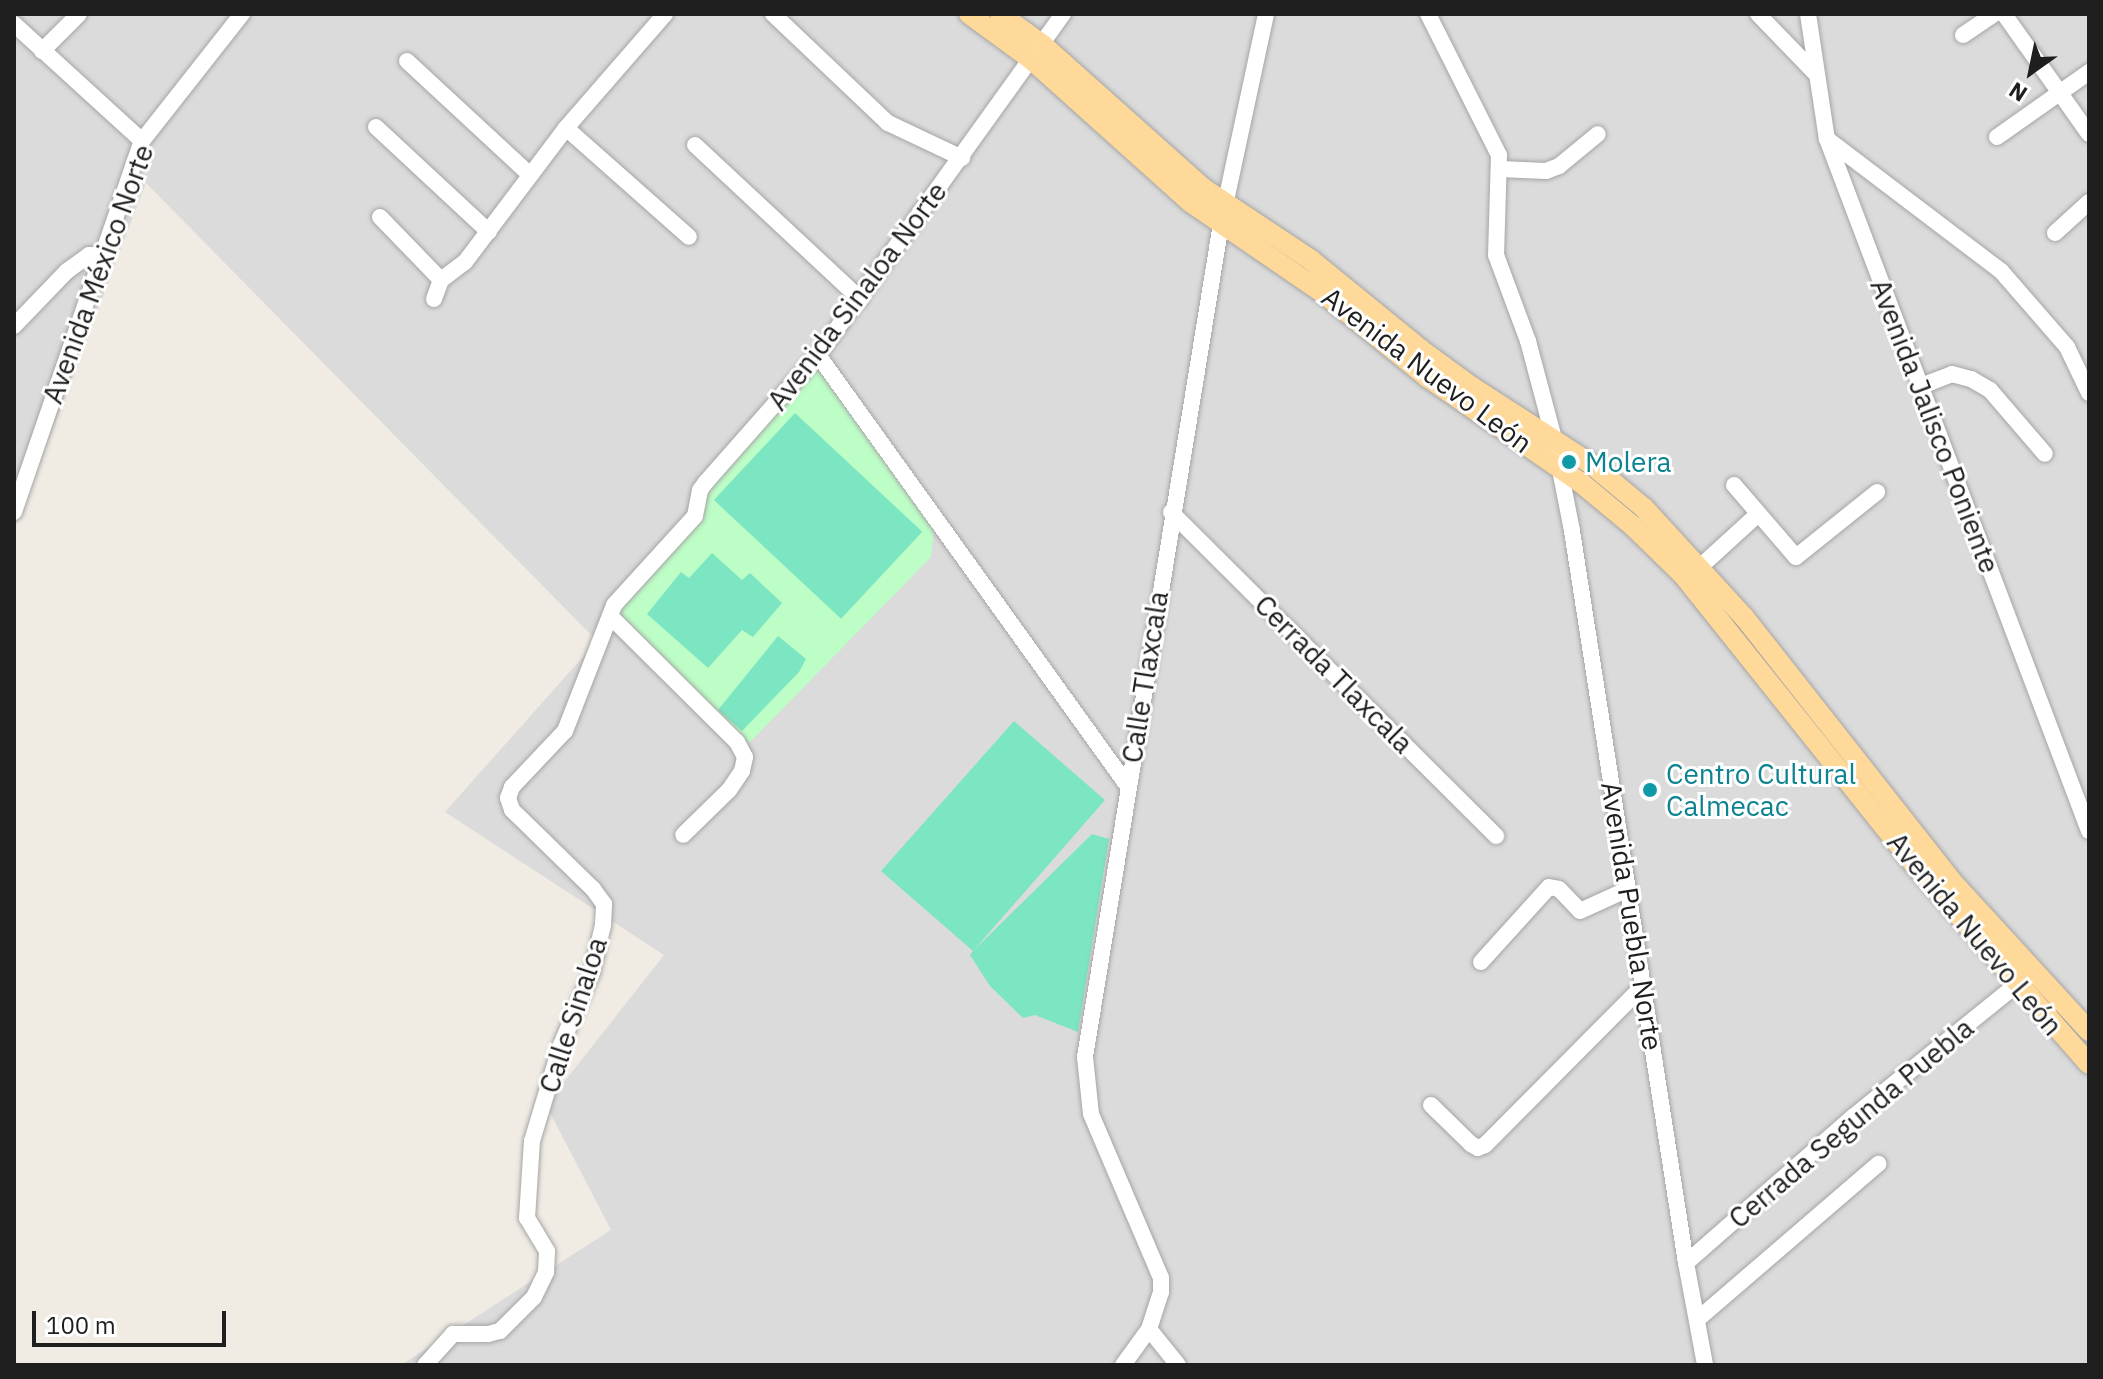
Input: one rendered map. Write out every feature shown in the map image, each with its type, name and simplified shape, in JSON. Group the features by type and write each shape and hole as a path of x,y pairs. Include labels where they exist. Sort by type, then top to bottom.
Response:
{"main road":[{"name":"Avenida Nuevo León","path":"969,14 1037,52"},
{"name":"Avenida Nuevo León","path":"1000,14 1190,202 1224,215 1311,260 1461,379 1554,439 1635,500 1700,567 1918,840 2089,1031"},
{"name":"Avenida Nuevo León","path":"1224,215 1427,377 1606,501 1684,576 1913,863 2089,1064"}],"street":[{"path":"42,51 79,14"},
{"name":"Avenida México Norte","path":"14,512 142,141 242,14"},
{"path":"434,299 441,280 465,262 566,128 665,14"},
{"path":"773,14 888,123 962,158"},
{"name":"Avenida Sinaloa Norte","path":"612,610 687,527 695,516 700,490 706,482 818,355 1063,14"},
{"name":"Calle Tlaxcala","path":"1123,1365 1149,1329 1161,1292 1161,1278 1091,1114 1085,1057 1171,512 1224,215 1266,14"},
{"name":"Avenida Puebla Norte","path":"1428,14 1496,145 1500,169 1496,255 1528,341 1554,439 1705,1365"},
{"path":"1758,14 1814,72"},
{"name":"Avenida Jalisco Poniente","path":"1808,14 1814,72 1827,139 2089,831"},
{"path":"1963,35 1994,14"},
{"path":"2004,14 2089,134"},
{"path":"14,24 142,141"},
{"path":"407,61 530,175"},
{"path":"1997,137 2089,72"},
{"path":"376,127 489,232"},
{"path":"566,128 689,237"},
{"path":"1500,169 1546,171 1559,166 1598,134"},
{"path":"1827,139 2001,271 2067,347 2089,393"},
{"path":"695,145 860,299"},
{"path":"2055,233 2089,202"},
{"path":"380,217 441,280"},
{"path":"14,326 67,271 89,255 102,255"},
{"path":"818,355 1127,785"},
{"path":"1921,386 1952,374 1971,379 1990,390 2045,454"},
{"path":"1734,485 1796,557 1877,492"},
{"name":"Cerrada Tlaxcala","path":"1171,512 1496,836"},
{"path":"1700,567 1758,514"},
{"path":"612,610 737,742 745,757 742,771 729,790 683,835"},
{"name":"Calle Sinaloa","path":"425,1365 453,1334 500,1331 534,1297 546,1272 547,1251 527,1218 532,1141 570,1021 592,972 603,925 604,904 593,889 512,810 508,798 512,787 565,731 612,610"},
{"path":"1481,962 1549,887 1559,889 1580,911 1628,889"},
{"name":"Cerrada Segunda Puebla","path":"1686,1263 1853,1117 2017,984"},
{"path":"1431,1105 1471,1144 1478,1148 1485,1145 1643,986"},
{"path":"1698,1319 1878,1164"},
{"path":"1149,1329 1178,1365"}],"shaded area":[{"path":"14,14 2089,14 2089,1365 401,1365 611,1230 546,1105 664,955 445,812 597,641 146,183 14,530"}],"green space":[{"path":"818,365 934,525 931,557 749,743 615,611 699,500"},
{"path":"795,413 922,532 841,619 714,500"},
{"path":"712,553 742,580 750,573 782,603 753,637 742,630 708,668 647,614 681,572 689,578"},
{"path":"778,636 806,659 799,672 742,731 718,710"},
{"path":"1014,721 1105,800 974,950 1092,834 1109,839 1078,1032 1035,1015 1023,1018 990,986 970,955 973,951 881,871"}],"place":[{"name":"Molera","path":"1569,462"},
{"name":"Centro Cultural Calmecac","path":"1650,790"}]}
